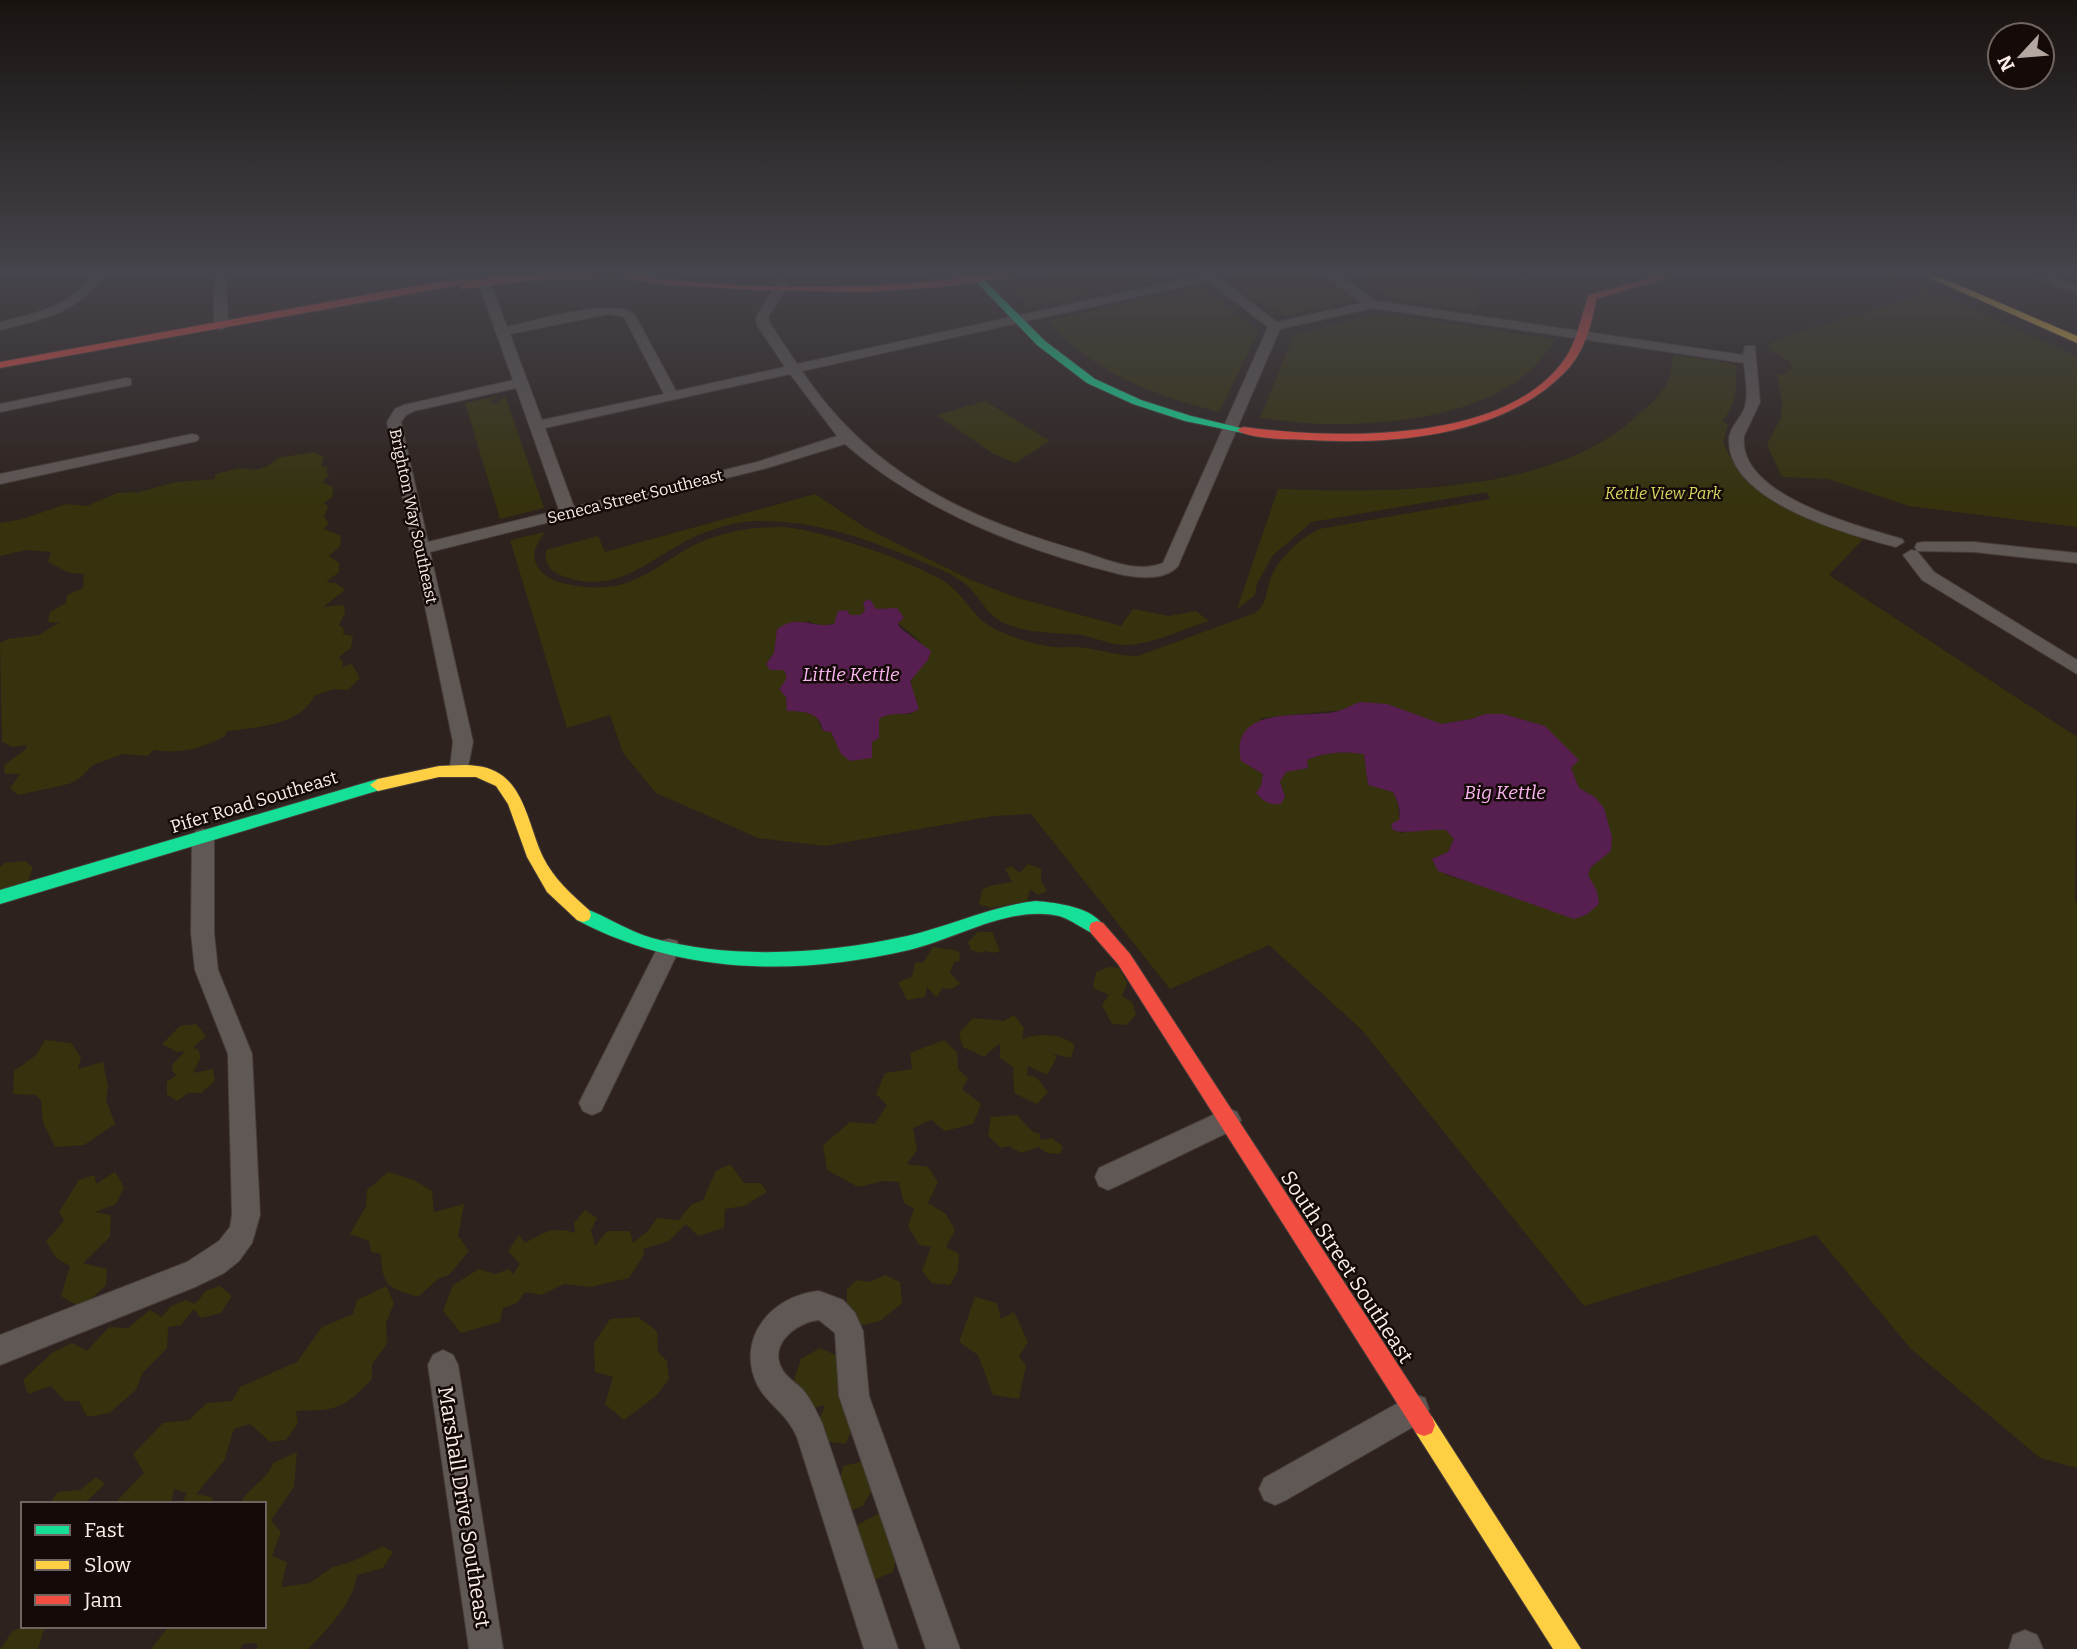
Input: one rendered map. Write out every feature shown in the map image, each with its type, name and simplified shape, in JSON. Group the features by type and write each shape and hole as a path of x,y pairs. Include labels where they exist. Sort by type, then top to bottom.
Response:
{"street":[{"path":"0,365 80,351"},
{"path":"507,351 568,513"},
{"path":"648,351 672,396"},
{"path":"782,351 824,411 847,438 906,482 958,511 1058,551 1140,573 1157,573 1170,566 1264,351"},
{"path":"536,426 875,351"},
{"path":"1050,351 1093,382 1146,405 1230,427 1286,435 1346,437 1420,431 1473,420 1524,400 1549,383 1567,364 1572,351"},
{"path":"1732,351 1750,353 1753,402 1740,426 1736,441 1740,456 1756,480 1811,514 1896,542 1909,540 1928,576 2077,668"},
{"path":"0,408 125,382"},
{"name":"Brighton Way Southeast","path":"460,767 463,742 395,417 400,412 418,405 519,383"},
{"path":"0,479 192,438"},
{"name":"Seneca Street Southeast","path":"421,549 762,466 847,438"},
{"path":"1917,551 1974,547 2077,558"},
{"name":"Pifer Road Southeast","path":"0,897 419,773 460,767 498,776 514,792 534,860 563,900 578,912 614,932 668,948"},
{"path":"0,1350 195,1273 229,1251 242,1233 246,1215 240,1054 236,1035 209,984 205,961 203,837"},
{"name":"South Street Southeast","path":"668,948 762,958 834,955 912,942 1030,907 1054,907 1081,916 1109,938 1568,1649"},
{"path":"592,1103 668,948"},
{"path":"1108,1177 1228,1121"},
{"path":"881,1649 811,1434 801,1412 771,1380 766,1370 765,1351 769,1335 781,1319 799,1308 811,1306 830,1309 844,1321 849,1331 852,1342 849,1379 854,1396 943,1649"},
{"name":"Marshall Drive Southeast","path":"443,1365 486,1649"},
{"path":"1275,1489 1414,1409"}],"green space":[{"path":"1080,351 1249,351 1219,412 1147,389 1126,380"},
{"path":"1287,351 1547,351 1538,363 1515,382 1488,397 1426,416 1395,421 1316,424 1260,418"},
{"path":"1772,351 2066,351 2077,356 2077,527 1909,506 1828,479 1782,477 1767,445 1781,417 1782,402 1777,375 1785,374 1792,367 1790,362"},
{"name":"Kettle View Park","path":"1674,355 1736,366 1735,396 1722,422 1728,424 1723,442 1729,455 1754,486 1864,538 1829,575 2077,737 2077,1468 2040,1458 1911,1349 1816,1235 1584,1306 1362,1030 1269,945 1170,989 1031,814 993,816 825,846 758,838 656,793 623,753 610,715 567,728 510,540 545,532 534,555 543,574 562,583 600,587 619,585 636,579 696,544 723,534 765,527 798,529 868,548 934,576 954,589 986,623 1007,635 1054,647 1082,647 1138,656 1255,613 1263,605 1272,575 1286,554 1319,529 1490,499 1487,492 1312,522 1273,555 1257,584 1255,595 1237,609 1278,489 1417,489 1466,484 1559,462 1600,443 1645,409 1665,386","holes":["875,609 892,618 921,642 911,679 917,701 911,714 887,714 879,719 879,738 842,754 831,732 823,731 816,716 786,706 786,675 784,670 771,670 769,659 774,653 777,629 809,621 829,625 861,615 865,610","1341,710 1421,718 1442,724 1485,714 1503,714 1544,726 1578,760 1571,768 1579,789 1595,797 1611,850 1591,867 1588,875 1596,891 1574,919 1522,898 1446,875 1432,859 1448,852 1454,839 1446,830 1430,828 1400,833 1398,804 1393,792 1368,784 1364,754 1335,753 1314,757 1307,760 1308,768 1286,771 1280,782 1285,796 1256,793 1261,786 1263,774 1253,768 1261,718"]},
{"path":"498,396 489,402 497,404 505,396 544,508 500,519 465,403"},
{"path":"985,401 1050,441 1015,463 992,453 937,415"},
{"path":"313,452 324,457 321,466 328,468 325,472 329,475 322,482 333,487 332,497 324,503 328,506 324,517 329,523 324,529 341,536 340,546 329,556 339,563 339,572 326,582 336,583 345,590 323,607 344,605 345,613 339,625 344,629 343,634 353,636 351,648 339,657 343,661 342,667 352,664 360,678 348,690 334,689 314,696 299,714 276,723 227,731 225,736 191,749 154,750 147,756 123,754 93,765 80,778 69,784 18,795 10,788 20,774 5,774 4,765 25,750 27,745 12,747 2,742 0,643 8,639 39,635 59,623 48,622 50,612 66,603 67,595 83,588 84,574 70,573 48,562 51,552 27,550 0,556 0,523 23,519 66,504 87,506 117,493 139,492 176,482 215,479 215,474 241,468 255,470 266,467 278,458"},
{"path":"815,494 866,528 971,580 1018,598 1121,626 1133,609 1169,616 1196,611 1209,621 1159,639 1128,645 1082,635 1013,627 997,619 963,582 935,567 851,535 816,526 778,522 744,522 715,529 683,542 635,571 600,582 581,581 560,575 550,568 547,562 546,550 598,536 605,552"},
{"path":"25,861 33,867 28,881 0,893 0,867 5,863"},
{"path":"1028,864 1041,869 1041,880 1047,891 1038,895 1030,889 1027,901 991,908 979,904 982,890 1012,882 1005,869 1011,866 1020,873"},
{"path":"978,932 992,932 1000,951 980,953 971,950 968,942"},
{"path":"933,947 959,951 960,961 954,962 950,972 960,984 952,989 943,988 936,997 927,987 925,997 907,1000 898,982 912,977 915,962 923,963"},
{"path":"1109,967 1119,968 1127,983 1122,996 1132,1002 1136,1014 1127,1025 1112,1024 1102,1005 1109,995 1093,988 1096,972"},
{"path":"1014,1015 1024,1028 1022,1039 1049,1035 1063,1038 1075,1045 1071,1058 1053,1054 1057,1057 1047,1075 1028,1066 1027,1075 1037,1078 1048,1092 1037,1104 1014,1093 1013,1067 1000,1058 1000,1043 984,1057 963,1047 959,1033 973,1018 1004,1021"},
{"path":"196,1024 206,1036 193,1048 198,1049 201,1057 193,1073 213,1069 215,1081 201,1093 188,1093 177,1101 167,1094 167,1082 177,1075 173,1072 172,1065 185,1051 177,1052 162,1044 180,1026"},
{"path":"45,1040 71,1043 81,1057 78,1069 103,1062 108,1087 106,1100 115,1124 84,1145 55,1147 43,1123 41,1100 36,1095 13,1094 14,1071 36,1055"},
{"path":"944,1040 957,1052 958,1069 968,1078 962,1089 981,1104 973,1124 945,1131 931,1120 913,1128 917,1150 907,1164 928,1167 938,1182 928,1203 946,1214 955,1230 946,1247 959,1254 958,1271 950,1285 932,1283 922,1271 931,1247 919,1245 908,1226 914,1209 904,1203 899,1182 884,1181 858,1187 827,1170 823,1145 850,1122 875,1124 887,1105 876,1094 885,1073 912,1069 910,1053"},
{"path":"1017,1115 1033,1132 1039,1133 1041,1140 1052,1138 1063,1146 1060,1154 1047,1153 1038,1147 1021,1153 1009,1146 1001,1148 988,1136 991,1117"},
{"path":"730,1164 744,1183 761,1183 767,1192 744,1206 725,1209 724,1228 698,1236 686,1224 669,1241 643,1249 644,1255 629,1278 590,1287 564,1284 541,1295 525,1292 517,1303 503,1308 500,1322 461,1333 443,1311 453,1285 479,1269 495,1274 509,1269 513,1274 520,1264 508,1251 519,1235 525,1243 549,1231 575,1233 574,1223 585,1210 597,1218 591,1230 595,1246 607,1231 630,1231 633,1243 648,1231 657,1218 679,1220 691,1205 703,1200 716,1171"},
{"path":"115,1172 124,1187 116,1204 95,1212 111,1215 110,1237 83,1263 107,1269 106,1285 81,1308 61,1296 70,1266 56,1258 46,1241 64,1221 59,1212 79,1180 95,1175 96,1184"},
{"path":"388,1172 414,1180 432,1191 434,1212 464,1204 458,1236 469,1251 449,1275 438,1279 418,1297 389,1284 383,1273 381,1254 371,1252 369,1241 350,1234 366,1206 367,1190"},
{"path":"885,1275 900,1282 902,1303 880,1321 863,1325 846,1312 847,1289 857,1280 869,1282"},
{"path":"220,1286 232,1296 221,1313 201,1318 194,1309 181,1325 168,1327 167,1348 142,1374 136,1390 109,1413 87,1417 79,1401 65,1401 51,1386 28,1394 23,1380 53,1352 72,1343 87,1351 109,1327 128,1328 150,1310 162,1317 171,1306 186,1300 195,1304 207,1290"},
{"path":"386,1286 394,1303 386,1323 387,1344 372,1364 372,1379 353,1397 331,1409 296,1411 298,1423 286,1440 270,1442 250,1424 234,1429 224,1461 196,1494 211,1497 214,1502 182,1502 187,1493 174,1489 171,1502 116,1502 144,1473 133,1454 163,1423 189,1420 207,1403 232,1401 240,1387 297,1362 322,1327 353,1314 357,1300"},
{"path":"975,1297 997,1303 1001,1319 1014,1312 1028,1342 1019,1357 1026,1365 1019,1399 993,1395 978,1355 959,1342"},
{"path":"638,1317 657,1331 658,1352 667,1361 669,1379 657,1395 624,1420 605,1404 613,1377 595,1372 594,1343 610,1319"},
{"path":"820,1348 842,1358 839,1402 849,1404 857,1421 845,1444 823,1441 817,1426 825,1405 808,1409 791,1389 801,1359"},
{"path":"297,1452 294,1487 271,1520 281,1532 272,1556 287,1562 281,1587 310,1583 331,1568 353,1561 383,1546 393,1552 383,1568 357,1575 345,1605 308,1649 257,1649 257,1643 243,1644 240,1649 151,1649 167,1628 266,1628 266,1502 241,1502 266,1475 273,1463"},
{"path":"865,1461 877,1481 863,1506 849,1511 836,1496 843,1466"},
{"path":"96,1477 105,1484 87,1501 50,1502 58,1492 80,1490"},
{"path":"885,1510 899,1540 893,1572 869,1582 853,1527"},
{"path":"21,1628 44,1628 38,1649 0,1649 12,1632"}],"water":[{"name":"Little Kettle","path":"870,599 876,609 897,608 904,618 898,623 900,628 931,651 928,660 910,681 919,709 879,719 879,738 872,742 872,758 850,761 841,754 831,732 823,731 815,716 805,712 787,711 786,697 779,689 786,680 784,670 770,670 766,664 774,653 777,629 785,624 834,624 838,611 847,610 850,615 861,615 865,610 863,602"},
{"name":"Big Kettle","path":"1360,702 1387,704 1442,724 1485,714 1503,714 1545,726 1579,760 1571,768 1579,788 1595,797 1604,808 1612,837 1611,851 1591,867 1588,875 1597,891 1599,904 1586,915 1574,919 1438,871 1432,859 1448,852 1454,839 1446,830 1393,830 1391,824 1399,820 1400,816 1396,799 1393,792 1368,785 1364,754 1343,752 1321,755 1307,760 1308,768 1286,772 1280,782 1285,797 1281,804 1267,802 1256,793 1261,786 1263,774 1241,761 1240,744 1245,731 1268,718 1333,712"}],"traffic: fast":[{"path":"1051,351 1091,381 1137,402 1189,419 1243,430"},
{"path":"0,897 378,785"},
{"path":"583,915 615,932 649,944 685,952 760,959 834,955 893,946 931,937 1015,910 1036,908 1057,909 1078,916 1097,928"}],"traffic: slow":[{"path":"378,785 439,771 478,771 502,782 515,802 535,857 553,887 583,915"},
{"path":"1424,1425 1568,1649"}],"traffic: jam":[{"path":"0,365 77,351"},
{"path":"1243,430 1279,435 1364,437 1453,426 1494,414 1530,396 1559,373 1575,351"},
{"path":"1097,928 1124,959 1424,1425"}]}
